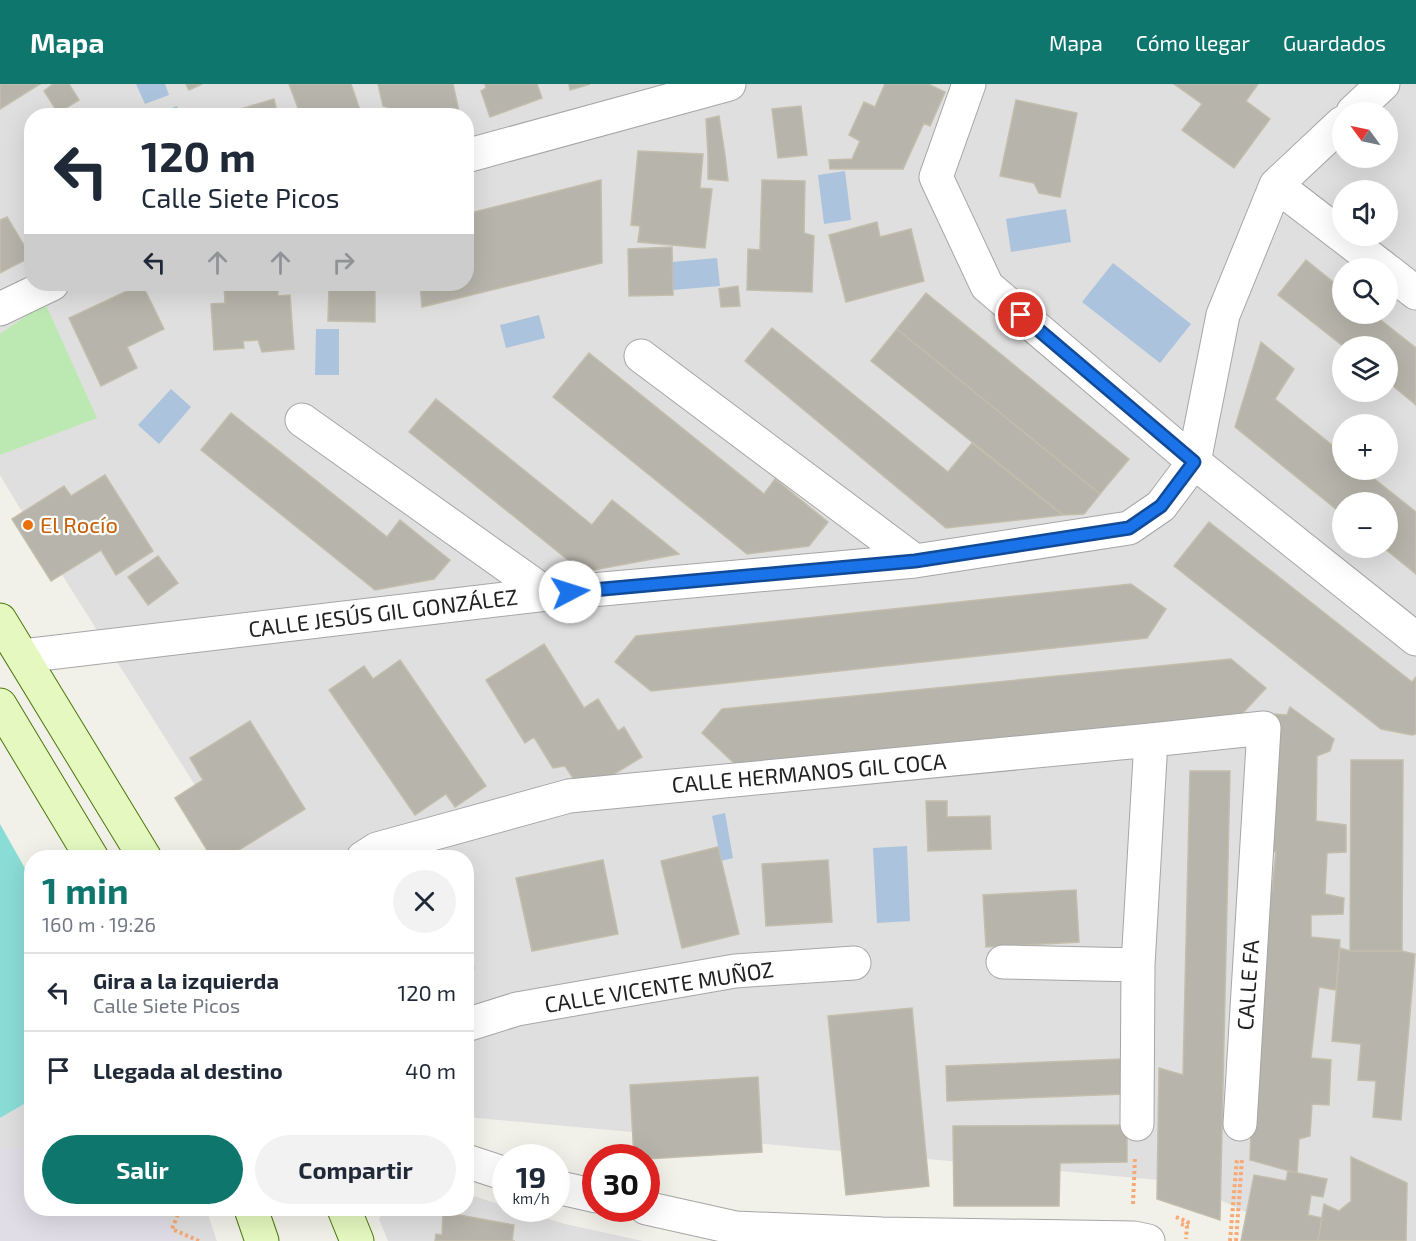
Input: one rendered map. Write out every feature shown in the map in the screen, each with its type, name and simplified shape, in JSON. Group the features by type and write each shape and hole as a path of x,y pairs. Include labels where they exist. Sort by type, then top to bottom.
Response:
{"main road":[{"path":"0,620 140,850"},
{"path":"0,705 87,850"},
{"path":"254,1216 261,1241"},
{"path":"347,1216 357,1241"}],"street":[{"path":"474,154 729,84"},
{"path":"969,84 936,177 987,286 1194,462 1416,639"},
{"path":"1364,102 1383,84"},
{"name":"CALLE JESÚS GIL GONZÁLEZ","path":"23,656 547,594 915,561 1129,528 1161,506 1194,462 1223,315 1276,185 1332,132"},
{"path":"1276,185 1370,258"},
{"path":"1398,279 1416,293"},
{"path":"0,309 37,291"},
{"path":"641,356 915,561"},
{"path":"302,420 547,594"},
{"name":"CALLE HERMANOS GIL COCA","path":"375,850 569,796 1264,728"},
{"name":"CALLE FA","path":"1240,1124 1264,728"},
{"path":"1137,1124 1138,965 1151,740"},
{"path":"1003,962 1138,965"},
{"name":"CALLE VICENTE MUÑOZ","path":"474,1023 518,1009 735,971 854,963"},
{"path":"474,1164 492,1169"},
{"path":"660,1211 736,1228 882,1234 1134,1238 1148,1241"}],"path":[{"path":"1132,1204 1137,1124"},
{"path":"1230,1241 1240,1124 1245,1125 1236,1241"},
{"path":"177,1216 172,1229 199,1241"},
{"path":"1176,1222 1187,1226 1186,1241"}],"shaded area":[{"path":"0,84 1416,84 1416,1241 1309,1241 1181,1182 474,1118 474,850 236,850 0,475"},
{"path":"136,84 165,84 169,95 145,104"},
{"path":"845,171 851,220 824,224 818,175"},
{"path":"1066,209 1071,242 1011,252 1006,219"},
{"path":"717,258 720,286 673,290 672,262"},
{"path":"1113,263 1191,324 1160,363 1082,302"},
{"path":"539,315 545,338 506,348 500,325"},
{"path":"316,329 339,329 339,375 315,375"},
{"path":"171,389 191,407 159,444 138,425"},
{"path":"725,813 733,858 721,861 712,816"},
{"path":"0,824 24,867 24,1104 0,1118"},
{"path":"907,846 910,921 877,923 873,848"},
{"path":"24,1104 24,1216 208,1216 217,1241 0,1241 0,1118"},
{"path":"24,1147 24,1216 162,1216 172,1229 176,1241 0,1241 0,1149"},
{"path":"474,1196 492,1202 492,1222 558,1222 643,1241 388,1241 379,1219 381,1216 474,1216"}],"green space":[{"path":"45,303 97,418 0,455 0,334"}],"building":[{"path":"0,84 40,84 0,109"},
{"path":"53,84 69,84 79,100 66,108 55,108 44,91"},
{"path":"186,84 202,84 189,90"},
{"path":"289,84 351,84 359,108 298,108"},
{"path":"378,84 453,84 458,108 389,108 383,106"},
{"path":"485,84 537,84 542,98 490,117 481,91 486,88"},
{"path":"569,84 590,84 570,90"},
{"path":"885,84 928,84 945,92 930,126 924,123 903,169 830,169 829,160 852,159 860,141 849,135 864,102 875,107"},
{"path":"1174,84 1258,84 1246,101 1270,119 1234,168 1182,130 1202,104"},
{"path":"274,99 276,108 244,108"},
{"path":"1016,100 1077,113 1060,197 1039,193 1034,183 1000,176"},
{"path":"801,106 807,155 778,158 772,109"},
{"path":"719,116 728,181 708,179 706,119"},
{"path":"638,151 703,154 700,188 712,189 705,248 638,242 640,226 631,225"},
{"path":"601,180 602,263 422,307 421,291 474,291 474,212"},
{"path":"762,180 805,181 804,233 814,236 812,292 747,290 748,249 760,250"},
{"path":"7,217 24,245 24,261 0,273 0,220"},
{"path":"877,222 880,237 911,229 924,281 846,302 829,235"},
{"path":"672,247 673,295 629,296 628,249"},
{"path":"1306,260 1332,281 1332,324 1386,324 1416,348 1416,405 1398,390 1398,336 1332,337 1278,295"},
{"path":"738,286 740,306 721,307 719,289"},
{"path":"127,291 145,291 164,329 127,347 137,368 101,386 69,318"},
{"path":"224,291 278,291 278,296 290,295 294,349 262,352 258,340 243,341 244,348 214,350 211,304 225,303"},
{"path":"329,291 375,291 375,322 328,321"},
{"path":"926,293 1129,459 1100,494 897,329"},
{"path":"772,328 948,472 972,443 1063,515 946,528 745,361"},
{"path":"897,329 1100,494 1084,514 1063,515 871,361"},
{"path":"1261,342 1294,369 1275,399 1332,445 1332,480 1376,480 1391,492 1332,492 1332,506 1235,427"},
{"path":"589,353 764,494 775,479 828,522 809,546 747,554 553,397"},
{"path":"436,399 592,525 612,500 679,554 583,572 409,432"},
{"path":"231,413 387,537 400,520 450,560 434,579 375,590 201,450"},
{"path":"105,475 153,551 116,575 101,550 51,581 12,519 64,486 71,496"},
{"path":"1398,498 1416,512 1416,574 1396,558"},
{"path":"1209,522 1412,682 1416,677 1416,734 1381,729 1174,566"},
{"path":"158,556 178,583 148,605 128,577"},
{"path":"1131,584 1166,609 1147,638 651,691 615,662 636,636"},
{"path":"544,644 584,708 598,699 618,731 624,727 642,757 583,793 565,766 553,768 534,737 525,743 486,680"},
{"path":"1231,659 1266,688 1240,716 735,764 702,733 722,709"},
{"path":"400,660 486,786 455,807 446,794 415,815 329,690 364,666 373,679"},
{"path":"1290,707 1334,739 1330,751 1317,756 1316,821 1346,825 1346,852 1327,853 1325,894 1344,898 1343,914 1311,915 1311,937 1340,940 1336,990 1319,987 1311,1058 1331,1060 1329,1105 1312,1104 1310,1136 1299,1139 1297,1173 1250,1160 1259,888 1272,890 1276,852 1266,850 1270,755 1274,714 1287,715"},
{"path":"250,721 305,809 239,850 207,850 175,798 203,780 190,758"},
{"path":"1351,760 1403,760 1402,951 1350,951"},
{"path":"1190,771 1230,771 1220,1220 1157,1199 1159,1068 1183,1075"},
{"path":"926,801 947,801 947,817 990,816 991,849 928,851"},
{"path":"718,847 739,934 682,948 661,861"},
{"path":"603,860 618,934 532,951 516,878"},
{"path":"828,860 832,922 766,926 762,864"},
{"path":"1076,890 1079,942 986,947 983,895"},
{"path":"1340,948 1350,951 1402,951 1415,954 1401,1120 1373,1117 1376,1081 1358,1080 1361,1044 1332,1041"},
{"path":"912,1008 929,1186 846,1195 828,1016"},
{"path":"1122,1059 1124,1094 947,1101 946,1066"},
{"path":"758,1077 762,1152 660,1158 660,1144 633,1144 630,1085"},
{"path":"1127,1125 1127,1162 1060,1163 1059,1206 954,1206 953,1126"},
{"path":"1351,1157 1407,1183 1406,1241 1318,1241 1324,1204 1339,1211 1351,1201"},
{"path":"1288,1171 1327,1179 1323,1197 1311,1195 1308,1215 1322,1218 1318,1241 1241,1241 1254,1175 1286,1181"},
{"path":"443,1216 465,1216 514,1225 512,1241 435,1241 436,1234 442,1235"}],"place":[{"name":"El Rocío","path":"28,525"}],"route":[{"path":"570,592 915,561 1129,528 1161,506 1194,462 1021,315"}]}
